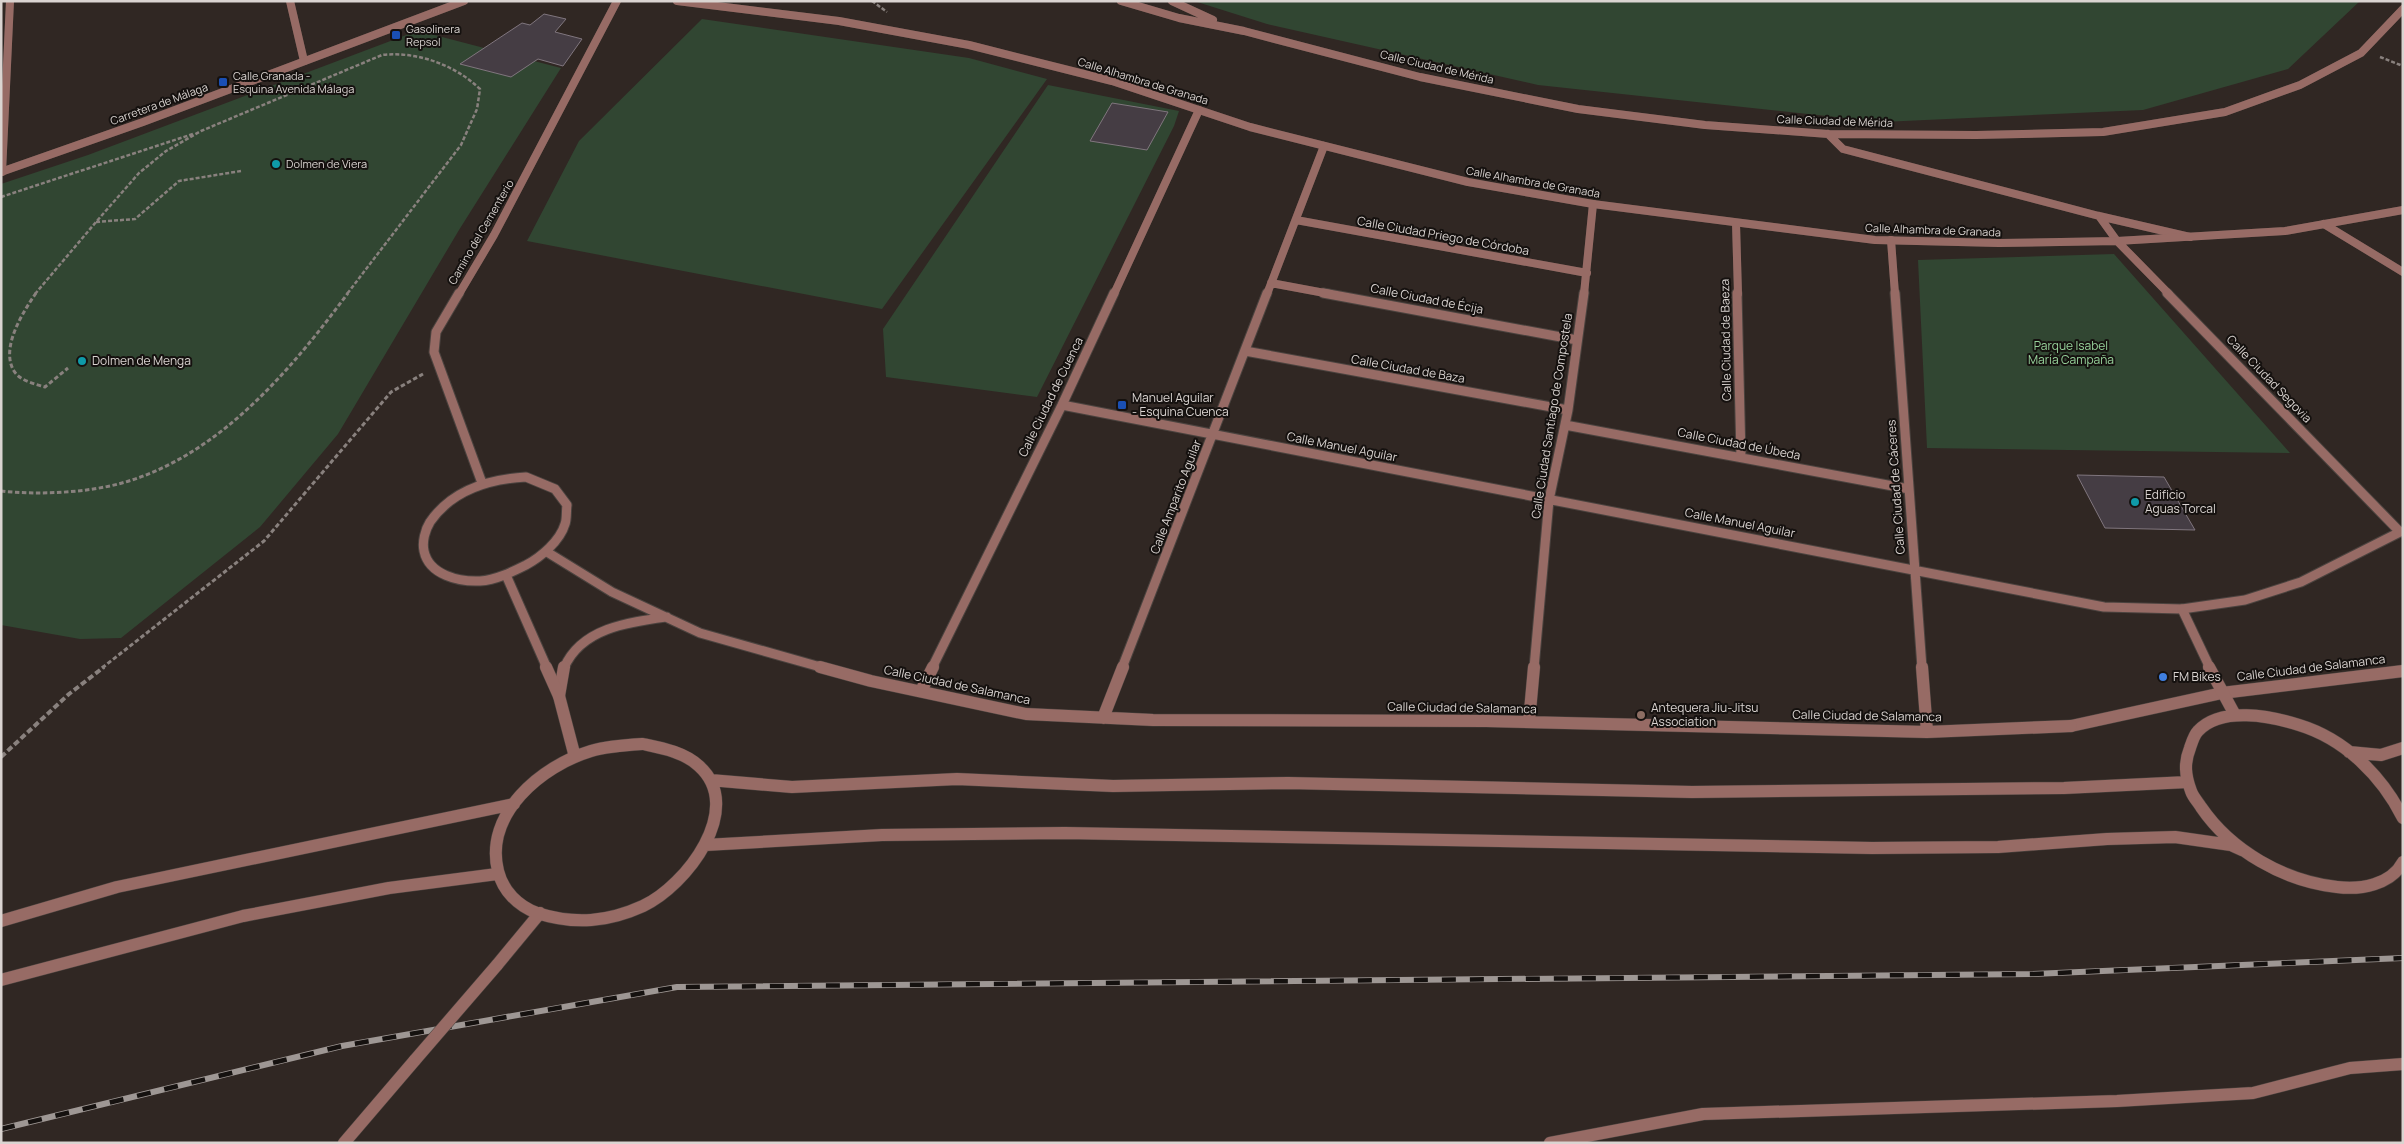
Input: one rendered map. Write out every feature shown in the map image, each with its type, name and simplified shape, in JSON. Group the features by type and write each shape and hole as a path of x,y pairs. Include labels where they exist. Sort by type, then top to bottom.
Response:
{"street":[{"path":"2,172 10,1"},
{"path":"290,1 304,61"},
{"name":"Carretera de Málaga","path":"2,172 134,125 464,1"},
{"name":"Camino del Cementerio","path":"482,483 434,352 436,332 494,235 617,1"},
{"name":"Calle Alhambra de Granada","path":"677,1 840,21 969,45 1112,81 1250,127 1468,182 1593,204 1736,223 1891,240 1999,244 2116,241 2285,231 2403,210"},
{"path":"1121,1 1180,18 1244,31"},
{"path":"1172,1 1197,14 1244,31"},
{"name":"Calle Ciudad de Mérida","path":"1244,31 1420,77 1578,109 1705,125 1828,134 1976,135 2103,132 2225,112 2300,85 2361,53 2403,9"},
{"name":"Calle Ciudad de Cuenca","path":"921,692 1062,406 1199,110"},
{"path":"1828,134 1843,149 2099,216 2190,237"},
{"name":"Calle Amparito Aguilar","path":"1104,718 1324,146"},
{"name":"Calle Ciudad Santiago de Compostela","path":"1528,722 1548,500 1568,410 1587,273 1593,204"},
{"name":"Calle Ciudad Segovia","path":"2099,216 2116,241 2402,533"},
{"name":"Calle Ciudad Priego de Córdoba","path":"1296,220 1587,273"},
{"name":"Calle Ciudad de Baeza","path":"1736,223 1741,457"},
{"path":"2324,224 2403,272"},
{"name":"Calle Ciudad de Cáceres","path":"1891,240 1926,732"},
{"name":"Calle Ciudad de Écija","path":"1271,283 1577,340"},
{"name":"Calle Ciudad de Baza","path":"1245,352 1568,410"},
{"name":"Calle Manuel Aguilar","path":"1062,406 1915,569 2104,607 2182,609 2245,600 2301,582 2402,533"},
{"name":"Calle Ciudad de Úbeda","path":"1565,424 1909,489"},
{"path":"526,477 545,482 559,490 567,503 567,519 560,536 547,552 528,566 506,576 480,581 456,580 437,572 425,560 422,544 427,526 440,509 458,494 482,483 504,478 526,477"},
{"name":"Calle Ciudad de Salamanca","path":"547,552 612,592 700,633 871,680 1026,714 1104,718 1528,722 1926,732 2071,726 2222,693 2403,671"},
{"path":"506,576 559,696 575,757"},
{"path":"2182,609 2222,693 2235,715"},
{"path":"559,696 565,666 576,649 592,638 616,626 667,617"},
{"path":"2242,850 2205,814 2188,782 2185,763 2191,739 2197,731 2211,721 2235,715 2253,715 2280,719 2319,734 2349,752 2370,770 2388,790 2403,818"},
{"path":"643,744 665,748 682,754 702,769 710,780 714,790 714,820 705,845 686,873 665,893 642,906 620,915 586,922 563,920 520,904 507,891 497,874 494,854 499,834 514,804 525,790 540,778 575,757 610,747 643,744"},
{"path":"2349,752 2382,755 2403,748"},
{"path":"710,780 792,788 957,779 1114,786 1288,783 1692,792 2064,788 2188,782"},
{"path":"1,921 117,887 514,804"},
{"path":"705,845 882,835 1065,833 1872,848 1998,847 2107,839 2175,837 2231,844 2270,868 2296,880 2321,887 2349,890 2366,887 2390,878 2403,862"},
{"path":"1,980 243,916 389,888 497,874"},
{"path":"344,1143 540,913"},
{"path":"1550,1143 1703,1114 2117,1101 2253,1093 2350,1068 2403,1064"}],"path":[{"path":"1,197 201,131 393,52 435,63 473,81 480,89 473,126 454,156 399,225 341,304 261,396 233,420 204,443 181,457 133,480 102,488 76,491 1,491"},
{"path":"68,368 45,387 28,382 13,372 7,356 9,334 19,313 139,172 166,151 201,131"},
{"path":"96,222 135,219 179,181 241,171"},
{"path":"1,757 69,694 264,541 391,392 439,366"}],"green space":[{"path":"1194,1 2360,1 2288,69 2143,110 1882,122 1538,85 1267,24"},
{"path":"702,19 969,58 1047,79 882,309 527,241 579,141"},
{"path":"423,32 561,68 459,230 338,434 260,527 121,638 80,639 1,625 1,184 88,155 409,34"},
{"path":"1048,85 1179,111 1174,126 1037,397 886,377 883,329"},
{"name":"Parque Isabel María Campaña","path":"2114,254 2290,453 1927,448 1918,260"}],"building":[{"path":"544,14 566,19 555,32 582,39 563,66 538,59 511,77 460,64 522,23 530,25"},
{"path":"1112,103 1168,112 1147,150 1090,141"},
{"name":"Edificio Aguas Torcal","path":"2077,475 2164,477 2195,530 2105,528"}],"railway":[{"path":"1,1129 342,1046 677,987 2033,974 2403,958"}],"place":[{"name":"Gasolinera Repsol","path":"396,35"},
{"name":"Calle Granada - Esquina Avenida Málaga","path":"223,82"},
{"name":"Dolmen de Viera","path":"276,164"},
{"name":"Dolmen de Menga","path":"82,361"},
{"name":"Manuel Aguilar - Esquina Cuenca","path":"1122,405"},
{"name":"Edificio Aguas Torcal","path":"2135,502"},
{"name":"FM Bikes","path":"2163,677"},
{"name":"Antequera Jiu-Jitsu Association","path":"1641,715"}]}
